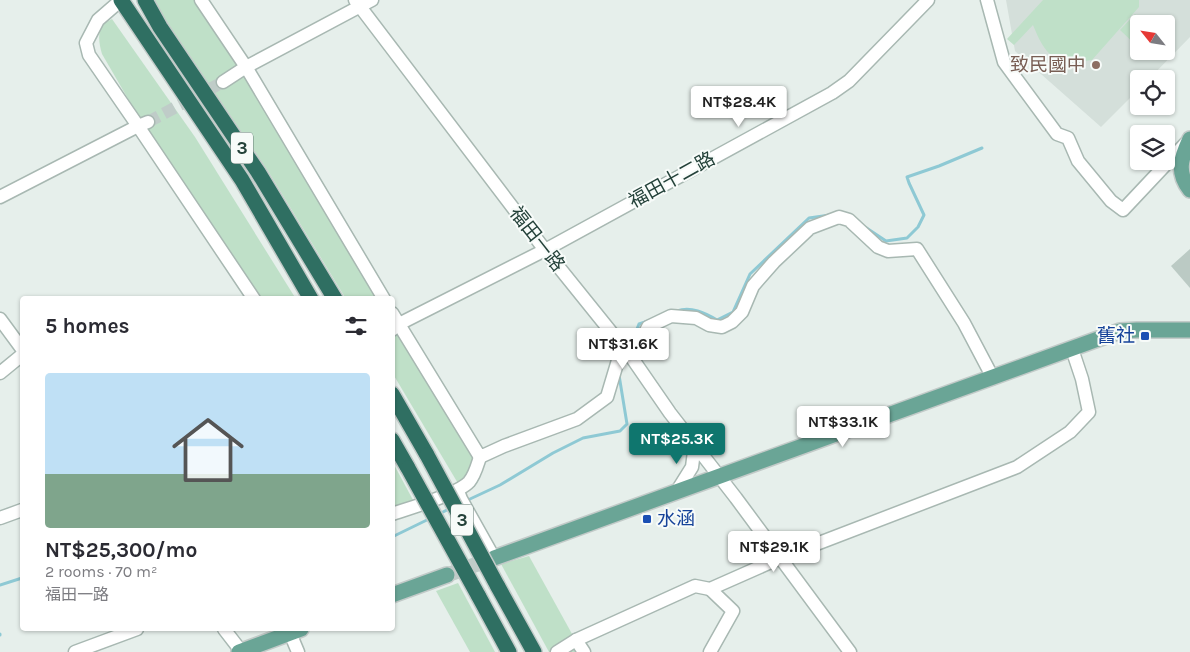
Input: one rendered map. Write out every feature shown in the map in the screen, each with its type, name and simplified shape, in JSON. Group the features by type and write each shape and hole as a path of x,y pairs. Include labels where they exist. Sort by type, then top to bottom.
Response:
{"highway":[{"name":"3","path":"121,0 242,180 310,296"},
{"name":"3","path":"145,0 160,27 258,172 333,296"},
{"name":"3","path":"395,399 534,652"},
{"name":"3","path":"395,445 509,652"}],"main road":[{"path":"1190,139 1182,156 1180,169 1190,190"},
{"path":"494,558 1120,331 1190,330"},
{"path":"395,594 447,575"},
{"path":"240,652 295,631"}],"street":[{"path":"121,0 98,20 86,43 89,56 143,124 252,296"},
{"path":"200,0 246,67 382,296"},
{"path":"223,82 358,3 372,0"},
{"name":"福田十二路","path":"396,327 545,250 832,92 849,81 928,0"},
{"path":"987,0 1004,62 1057,134 1068,138 1078,161 1111,201 1123,210 1190,139"},
{"name":"福田一路","path":"358,3 545,250 632,358 670,413 850,652"},
{"path":"0,197 143,124"},
{"path":"632,358 648,327 671,316 696,318 722,327 732,322 742,312 753,286 774,262 810,228 839,217 849,220 878,247 888,251 917,249 964,323 993,378"},
{"path":"0,319 20,346"},
{"path":"395,513 458,491 468,484 475,475 480,457 396,327"},
{"path":"480,457 577,419 608,397 622,347"},
{"path":"710,589 780,558 1017,467 1070,432 1089,412 1082,379 1072,349"},
{"path":"0,373 20,356"},
{"path":"678,491 692,467 695,444"},
{"path":"458,491 494,558"},
{"path":"0,518 20,511"},
{"path":"557,652 576,640 695,586 710,589 733,611 710,652"},
{"path":"75,652 132,631"},
{"path":"225,631 240,652"},
{"path":"295,631 298,652"},
{"path":"576,640 584,652"}],"shaded area":[{"name":"致民國中","path":"1006,0 1190,0 1190,37 1175,52 1175,15 1130,15 1130,60 1168,60 1158,70 1130,70 1130,98 1101,127 1015,51"}],"green space":[{"path":"152,0 195,0 253,86 379,296 344,296 268,171"},
{"path":"1043,0 1139,0 1139,7 1092,60 1071,62 1056,58 1042,45 1033,25 1014,45 1007,39"},
{"path":"112,19 195,137 294,296 256,296 156,147 102,54 99,40 101,25"},
{"path":"1130,19 1130,39 1120,30"},
{"path":"395,320 474,452 473,471 459,485 395,377"},
{"path":"395,467 413,500 395,507"},
{"path":"529,556 582,652 549,652 501,564"},
{"path":"458,583 495,652 470,652 436,591"}],"building":[{"path":"1190,249 1190,288 1171,266"}],"waterway":[{"path":"865,227 886,241 907,238 918,227 924,215 907,177 982,148"},
{"path":"677,311 693,310 717,320 733,312 750,274 809,218 830,215"},
{"path":"631,344 639,324 648,321"},
{"path":"470,499 500,485 553,453 583,438 620,431 627,424 619,375"},
{"path":"439,514 451,508"},
{"path":"395,536 431,518"},
{"path":"0,585 20,579"}],"tunnel":[{"path":"148,122 223,82"},
{"path":"447,575 494,558"}],"place":[{"name":"致民國中","path":"1096,65"},
{"name":"舊社","path":"1145,336"},
{"name":"水涵","path":"647,519"}]}
